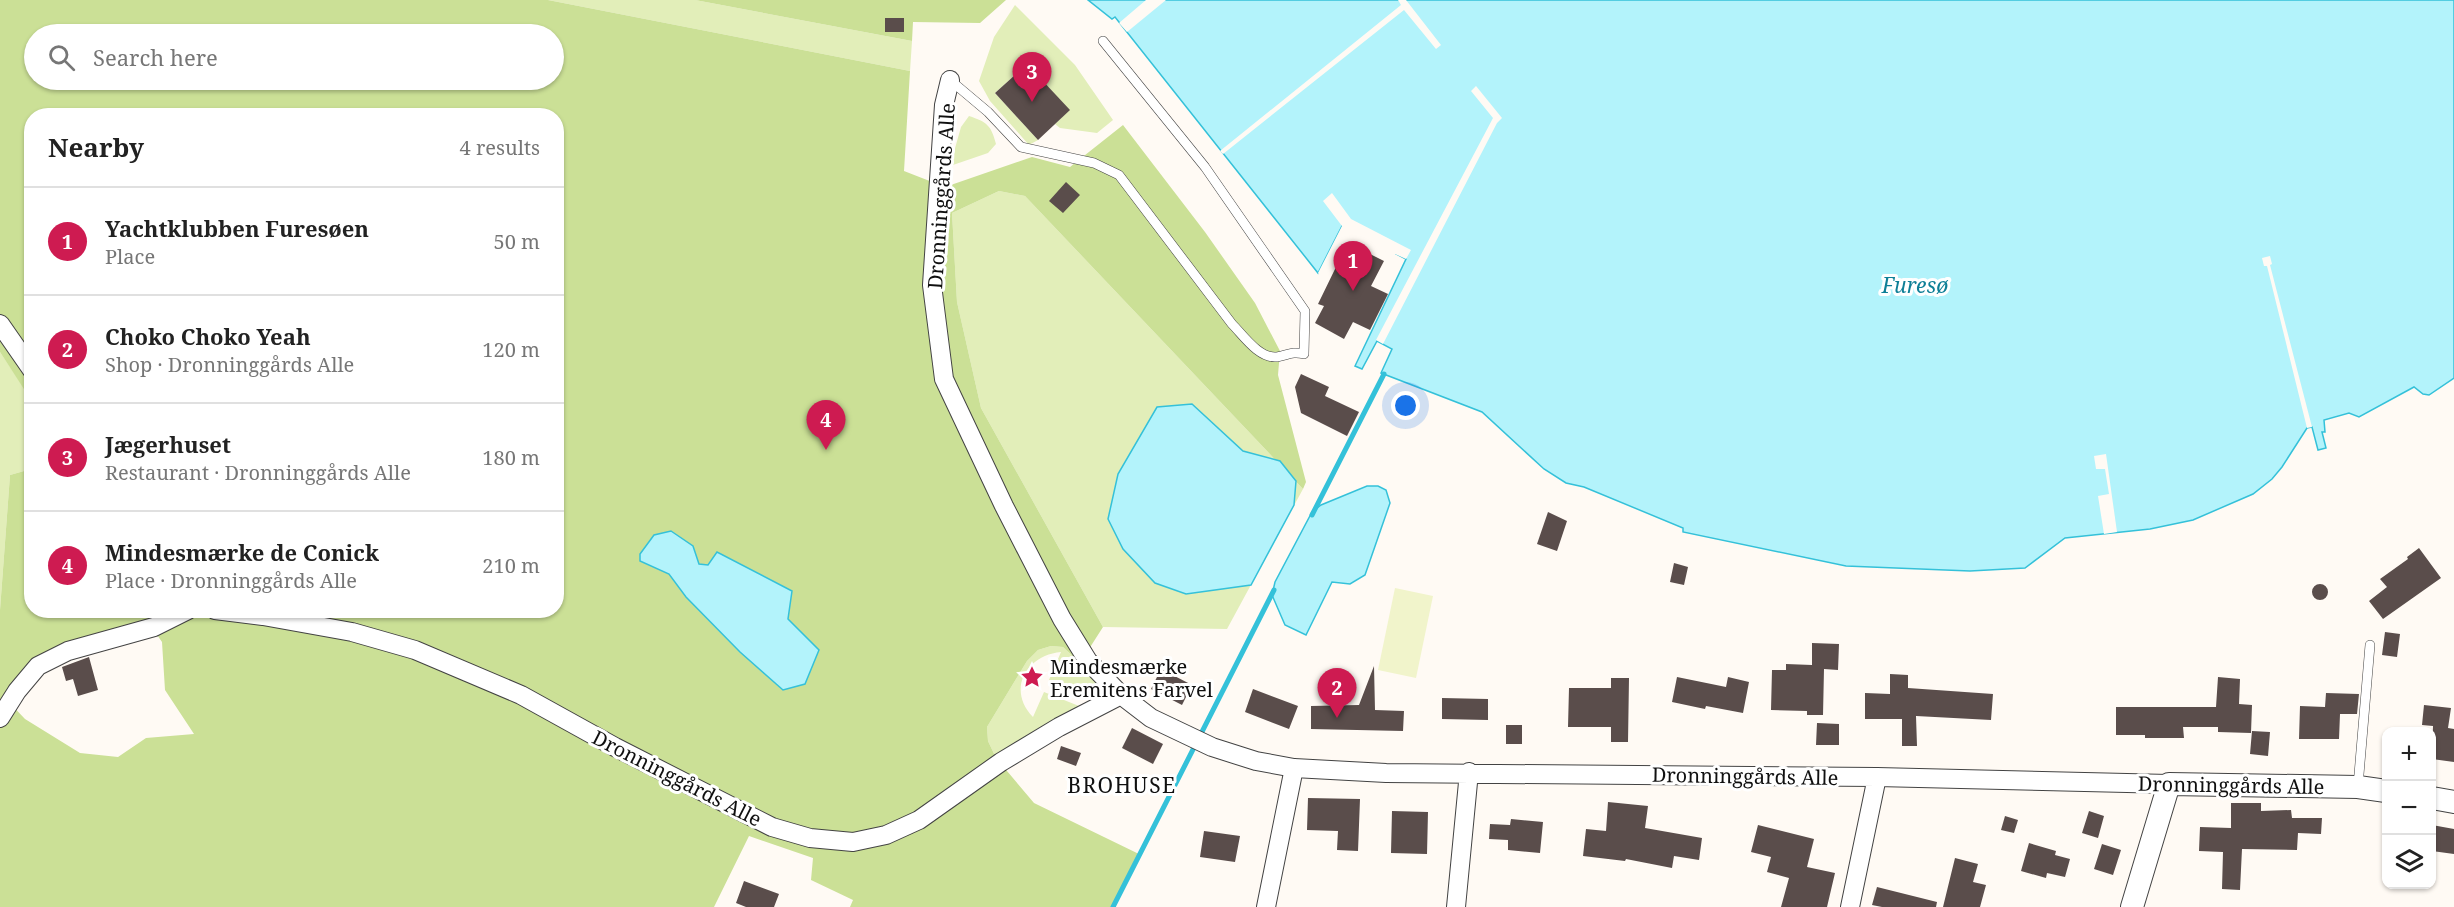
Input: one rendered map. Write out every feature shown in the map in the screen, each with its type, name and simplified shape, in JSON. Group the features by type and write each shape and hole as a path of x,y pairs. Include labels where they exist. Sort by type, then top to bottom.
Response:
{"street":[{"name":"Dronninggårds Alle","path":"950,80 944,105 932,285 944,379 1004,506 1062,619 1088,661 1121,695 1150,718 1212,747 1256,761 1294,768 1386,772 1877,777 2358,787 2382,790"},
{"path":"0,324 24,358"},
{"path":"0,718 17,691 38,666 68,651 154,627 173,618"},
{"name":"Dronninggårds Alle","path":"278,618 352,632 415,650 522,695 615,747 772,827 810,838 853,842 886,835 919,820 1001,762 1121,695"},
{"path":"1266,907 1294,768"},
{"path":"1456,907 1468,772"},
{"path":"1850,907 1877,777"},
{"path":"2132,907 2169,784"},
{"path":"2436,799 2454,802"}],"lane":[{"path":"950,80 988,112 1021,147 1094,163 1119,175 1232,324 1252,346 1275,357 1293,351 1304,354 1305,311 1205,167 1102,40"},
{"path":"2358,787 2370,645"}],"green space":[{"path":"0,0 548,0 910,71 904,171 945,187 1032,157 1070,167 1123,125 1205,232 1255,303 1280,351 1278,375 1306,482 1303,489 1025,196 999,191 952,213 957,302 981,408 1103,627 1080,663 1063,647 1051,646 1038,650 1027,661 987,727 988,741 996,758 1034,803 1141,855 1114,907 850,907 853,900 811,880 813,858 749,836 714,907 0,907 0,610 10,475 24,471 24,618 564,618 564,108 24,108 24,389 0,352","holes":["693,546 699,564 708,565 717,552 792,591 788,619 819,650 783,690 709,620 669,574","148,622 162,642 165,690 194,734 146,738 118,757 80,753 25,719 4,697 51,650"]},
{"path":"548,0 695,0 912,41 910,71"},
{"path":"695,0 1006,0 980,23 913,22 912,41"},
{"path":"1015,5 1075,65 1113,120 1097,133 1060,128 1055,124 1069,110 1027,64 995,93 1038,140 1029,145 990,101 979,81 994,37"},
{"path":"969,116 987,125 996,144 988,153 950,166 961,127"},
{"path":"999,191 1025,196 1303,489 1227,629 1103,627 981,408 957,302 952,213"},
{"path":"0,352 24,388 24,471 10,475 0,610"},
{"path":"1395,588 1433,596 1416,678 1378,670"},
{"path":"1051,646 1063,647 1109,691 1098,701 1049,680 1061,652 1038,659 1024,675 1021,685 1021,695 1025,706 1033,717 1044,692 1084,708 996,758 988,741 987,727 1027,661 1038,650"}],"water":[{"name":"Furesø","path":"1088,0 2454,0 2454,378 2429,395 2423,394 2414,387 2359,417 2349,413 2324,420 2325,432 2322,432 2326,448 2318,450 2312,427 2307,428 2282,467 2272,479 2253,494 2193,520 2150,529 2065,538 2025,568 1970,571 1846,566 1683,532 1683,528 1584,487 1566,483 1544,469 1482,412 1381,373 1392,349 1377,341 1362,369 1355,366 1406,259 1342,226 1318,273 1115,17 1112,19"},
{"path":"1192,404 1243,451 1280,461 1296,481 1294,505 1251,585 1186,594 1155,583 1123,549 1108,519 1118,474 1157,407"},
{"path":"1367,486 1378,486 1386,490 1390,503 1365,575 1350,584 1332,582 1306,635 1285,625 1272,595 1275,582 1312,512 1321,505"},
{"path":"671,531 693,546 699,564 708,565 717,552 792,591 788,619 819,650 805,684 783,690 740,652 686,597 669,574 640,561 640,554 654,535"}],"pier":[{"path":"1146,0 1166,0 1127,32 1119,23"},
{"path":"1398,0 1406,0 1441,45 1436,49 1404,10 1223,154 1220,151 1401,5"},
{"path":"1476,86 1502,118 1497,123 1383,344 1376,340 1493,118 1471,91"},
{"path":"1332,193 1351,219 1411,250 1406,259 1395,254 1394,256 1343,230 1320,275 1318,273 1342,226 1323,201"},
{"path":"2270,256 2272,264 2270,265 2312,427 2307,428 2267,266 2264,266 2262,258"},
{"path":"2106,454 2117,532 2104,534 2098,496 2109,494 2105,469 2096,469 2094,456"}],"building":[{"path":"885,18 904,18 904,32 885,32"},
{"path":"1027,64 1070,110 1038,140 995,93"},
{"path":"1066,182 1080,195 1063,213 1049,201"},
{"path":"1354,246 1384,261 1371,286 1388,294 1370,330 1353,322 1344,339 1315,323 1324,306 1318,304 1336,267 1342,270"},
{"path":"1301,374 1329,387 1325,396 1359,412 1347,436 1301,413 1295,387"},
{"path":"1548,512 1567,521 1557,551 1537,544"},
{"path":"2419,548 2441,578 2383,619 2369,601 2387,587 2380,579"},
{"path":"1674,563 1688,567 1684,585 1670,582"},
{"path":"2320,584 2326,586 2328,592 2326,598 2320,600 2314,598 2312,592 2314,586"},
{"path":"2385,632 2400,634 2397,657 2382,655"},
{"path":"1812,643 1839,644 1838,670 1824,669 1823,715 1807,715 1807,711 1771,710 1772,670 1786,670 1786,664 1812,665"},
{"path":"89,657 98,690 78,696 73,679 66,681 62,667"},
{"path":"1374,666 1375,710 1404,711 1403,731 1311,729 1311,706 1359,705"},
{"path":"1161,669 1192,685 1182,705 1151,689"},
{"path":"1890,674 1908,675 1908,688 1993,694 1991,720 1916,716 1917,746 1902,746 1902,719 1865,719 1865,693 1890,694"},
{"path":"1677,677 1726,687 1728,677 1749,682 1743,713 1706,706 1705,709 1672,702"},
{"path":"2218,677 2240,679 2239,704 2252,705 2251,733 2218,732 2218,727 2183,727 2184,738 2116,735 2116,707 2216,707"},
{"path":"1611,678 1629,678 1628,742 1611,742 1611,727 1568,727 1569,688 1611,688"},
{"path":"1253,689 1298,706 1289,729 1245,712"},
{"path":"2326,693 2359,694 2357,714 2340,714 2339,739 2299,739 2300,706 2325,707"},
{"path":"1442,698 1488,699 1488,720 1442,719"},
{"path":"2424,705 2451,708 2448,728 2454,729 2454,762 2436,760 2436,727 2422,725"},
{"path":"1817,723 1839,724 1839,745 1816,745"},
{"path":"1506,725 1522,725 1522,744 1506,744"},
{"path":"1132,728 1163,744 1153,764 1122,748"},
{"path":"2252,731 2270,732 2268,756 2250,754"},
{"path":"1061,746 1081,753 1076,766 1057,759"},
{"path":"1308,798 1360,799 1358,851 1337,850 1338,831 1307,830"},
{"path":"1608,802 1648,806 1645,828 1702,838 1699,860 1674,856 1672,868 1626,859 1625,861 1583,856 1586,829 1606,831"},
{"path":"2231,803 2261,803 2261,811 2291,810 2292,818 2322,818 2321,834 2298,833 2297,850 2242,849 2240,890 2222,889 2223,852 2199,851 2200,827 2231,828"},
{"path":"1392,811 1428,812 1427,854 1391,853"},
{"path":"2089,811 2104,816 2098,838 2082,833"},
{"path":"2005,816 2018,820 2014,833 2001,830"},
{"path":"1511,819 1543,822 1540,853 1508,850 1508,840 1489,839 1490,824 1510,825"},
{"path":"1758,825 1814,839 1807,867 1835,873 1827,907 1781,907 1789,878 1767,872 1771,857 1751,852"},
{"path":"2436,826 2454,829 2454,854 2436,852"},
{"path":"1204,831 1240,836 1235,862 1200,857"},
{"path":"2029,843 2056,851 2055,855 2070,859 2065,877 2047,873 2046,878 2021,871"},
{"path":"2102,844 2121,850 2113,875 2094,869"},
{"path":"1955,858 1978,864 1973,882 1986,885 1980,907 1943,907"},
{"path":"744,881 779,894 774,907 746,907 736,903"},
{"path":"1877,887 1937,902 1936,907 1872,905"}],"waterway":[{"path":"1312,515 1384,374"},
{"path":"1113,907 1274,590"}],"place":[{"name":"Jægerhuset","path":"1032,102"},
{"name":"Yachtklubben Furesøen","path":"1353,291"},
{"name":"Mindesmærke de Conick","path":"826,450"},
{"name":"Mindesmærke Eremitens Farvel","path":"1032,677"},
{"name":"Choko Choko Yeah","path":"1337,718"}],"district":[{"name":"BROHUSE","path":"1122,785"}]}
